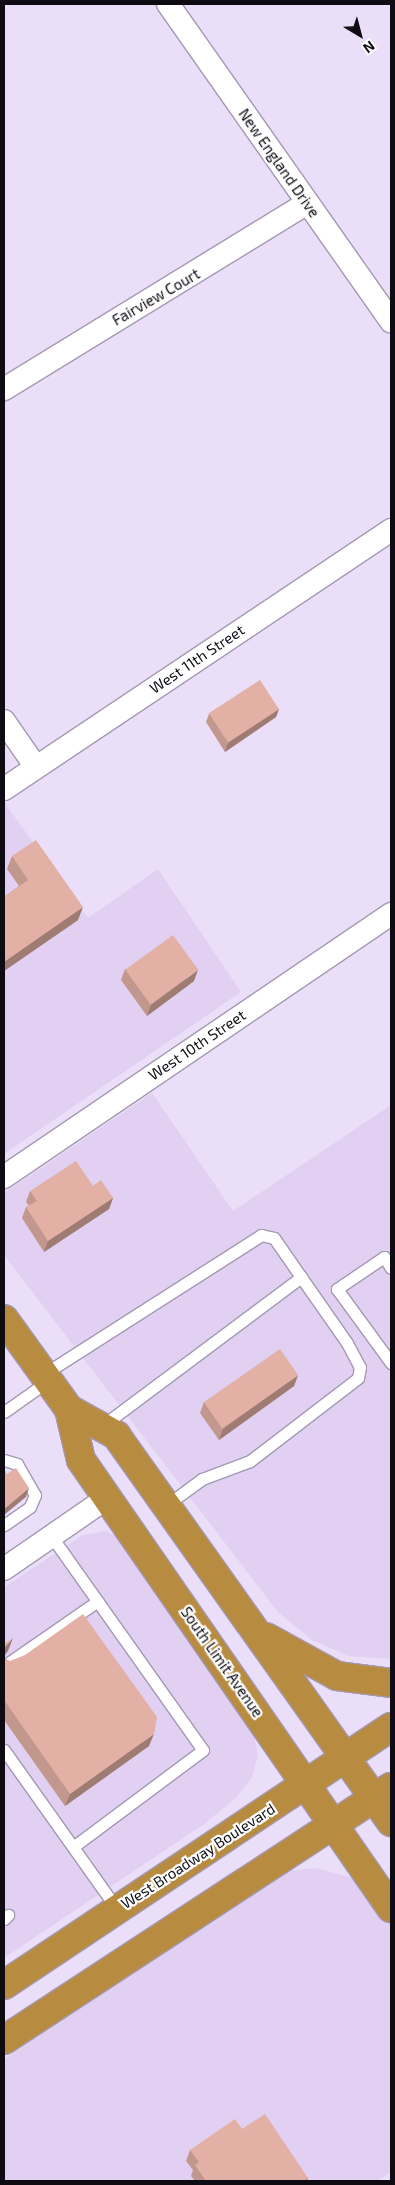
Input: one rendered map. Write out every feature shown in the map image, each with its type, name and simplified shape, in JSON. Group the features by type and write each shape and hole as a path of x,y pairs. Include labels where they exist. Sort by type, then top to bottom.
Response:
{"highway":[{"name":"South Limit Avenue","path":"4,1319 69,1409 81,1460 391,1908"},
{"name":"South Limit Avenue","path":"69,1409 116,1435 168,1504 347,1757 383,1793 391,1822"},
{"path":"258,1632 337,1676 391,1683"},
{"name":"West Broadway Boulevard","path":"4,1986 391,1727"},
{"path":"4,2040 383,1793"}],"street":[{"name":"New England Drive","path":"168,4 391,321"},
{"name":"Fairview Court","path":"4,389 308,203"},
{"name":"West 11th Street","path":"4,789 391,530"},
{"path":"4,721 36,767"},
{"name":"West 10th Street","path":"4,1177 391,914"},
{"path":"4,1569 106,1498"}],"lane":[{"path":"4,1412 46,1377 261,1235 274,1238 348,1343 360,1367 358,1378 250,1461 210,1475 168,1504"},
{"path":"391,1268 384,1257 337,1290 391,1363"},
{"path":"102,1427 301,1277"},
{"path":"4,1460 17,1464 35,1495 30,1507 4,1525"},
{"path":"52,1537 203,1750 73,1847"},
{"path":"4,1666 98,1601"},
{"path":"4,1750 117,1909"}],"shaded area":[{"path":"4,802 88,918 158,869 241,992 4,1154"},
{"path":"152,1093 233,1211 391,1105 391,1659 348,1656 312,1640 278,1612 4,1255 4,1193"},
{"path":"106,1531 119,1538 253,1731 258,1755 252,1777 236,1798 204,1824 4,1958 4,1587 83,1535"},
{"path":"316,1868 357,1879 391,1917 391,2172 377,2181 4,2181 4,2059 283,1871"}],"building":[{"path":"260,680 279,709 228,743 209,713"},
{"path":"36,840 83,907 4,962 4,897 28,880 12,856"},
{"path":"173,935 198,970 151,1004 125,970"},
{"path":"76,1161 93,1186 101,1180 113,1198 48,1241 26,1207 37,1201 30,1191"},
{"path":"280,1349 298,1375 222,1429 204,1402"},
{"path":"16,1468 29,1488 4,1509 4,1469 7,1474"},
{"path":"83,1614 157,1717 154,1734 70,1794 4,1700 4,1658 10,1661 25,1655"},
{"path":"13,1638 4,1648 4,1644"},
{"path":"265,2114 308,2178 303,2181 206,2181 195,2165 199,2162 190,2150 235,2119 242,2129"}]}
